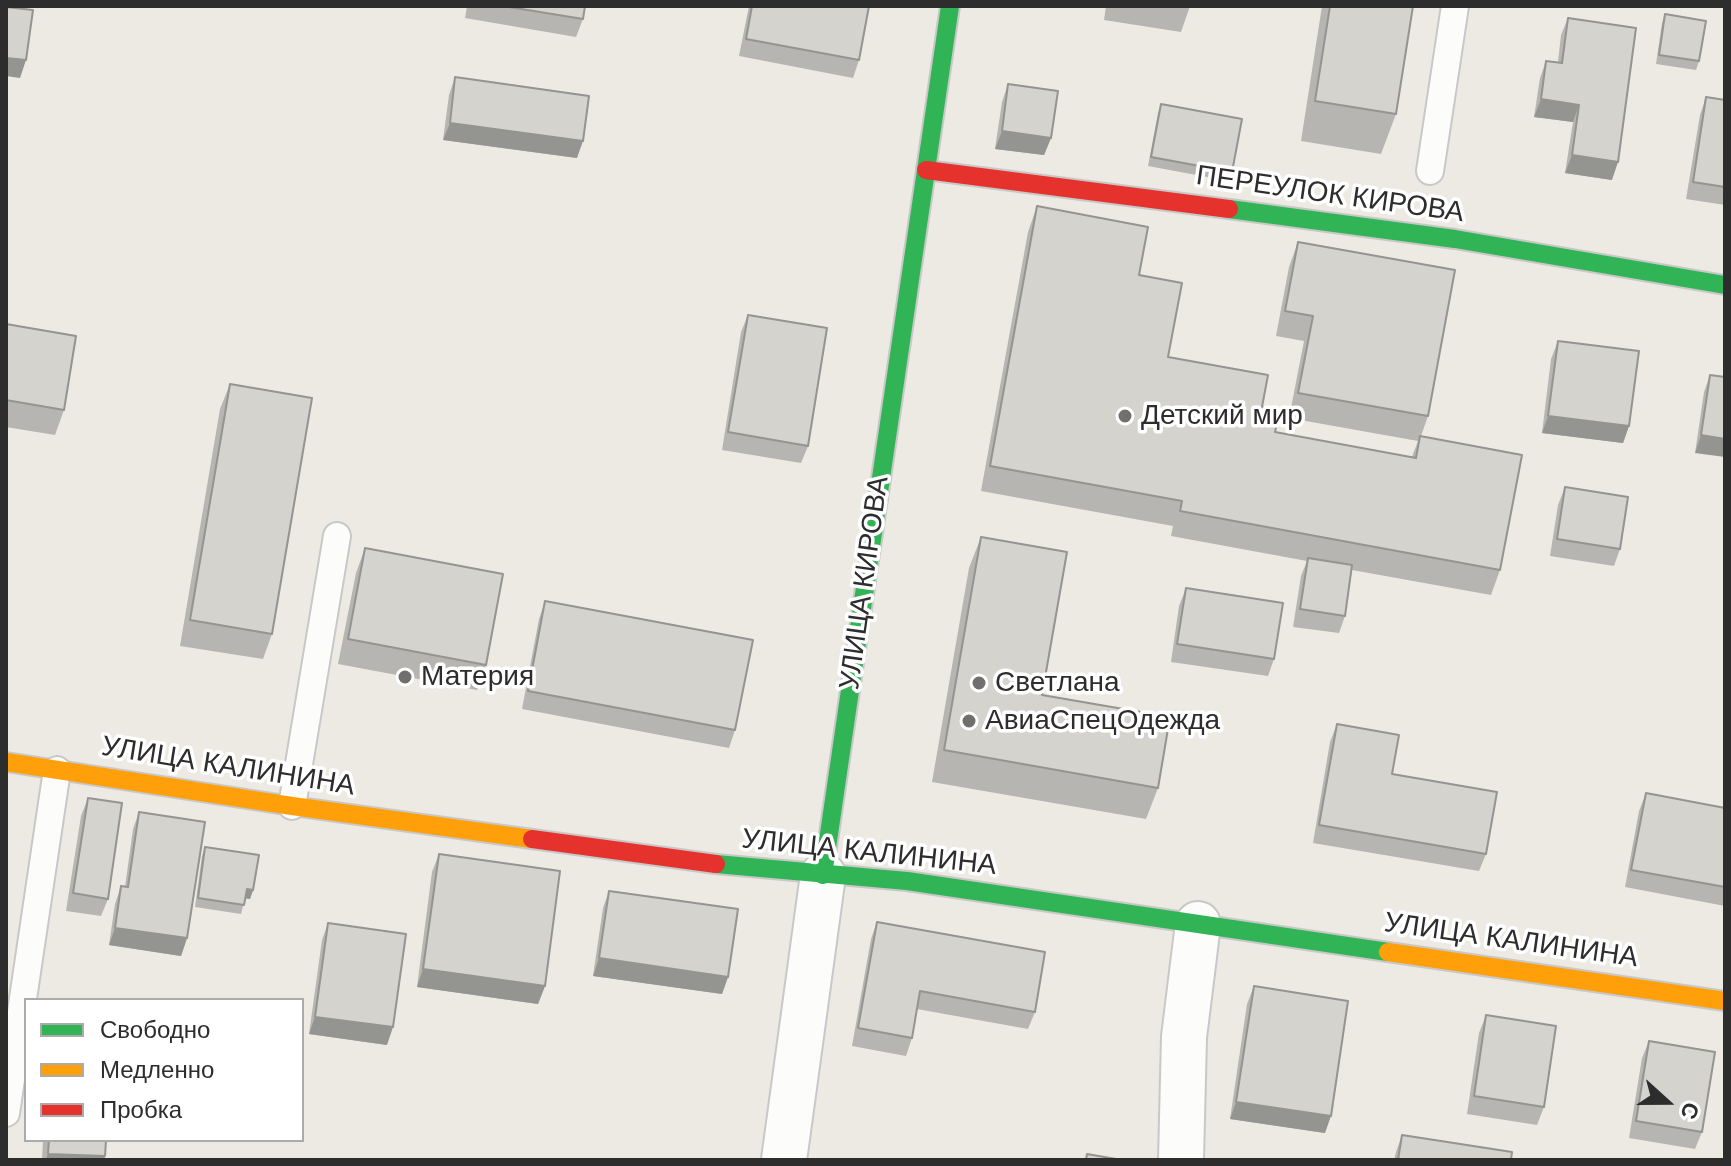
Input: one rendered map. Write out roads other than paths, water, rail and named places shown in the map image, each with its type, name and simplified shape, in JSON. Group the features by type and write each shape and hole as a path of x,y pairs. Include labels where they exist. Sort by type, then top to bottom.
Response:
{"street":[{"name":"УЛИЦА КИРОВА","path":"784,1160 950,6"},
{"name":"ПЕРЕУЛОК КИРОВА","path":"926,170 1455,239 1725,285"},
{"name":"УЛИЦА КАЛИНИНА","path":"6,762 292,806 735,867 907,881 1725,1001"},
{"path":"1181,1160 1184,1037 1198,924"}],"lane":[{"path":"1430,171 1455,6"},
{"path":"292,806 337,536"},
{"path":"6,1113 57,770"}],"place":[{"name":"Детский мир","path":"1125,416"},
{"name":"Материя","path":"405,677"},
{"name":"Светлана","path":"979,683"},
{"name":"АвиаСпецОдежда","path":"969,721"}]}
